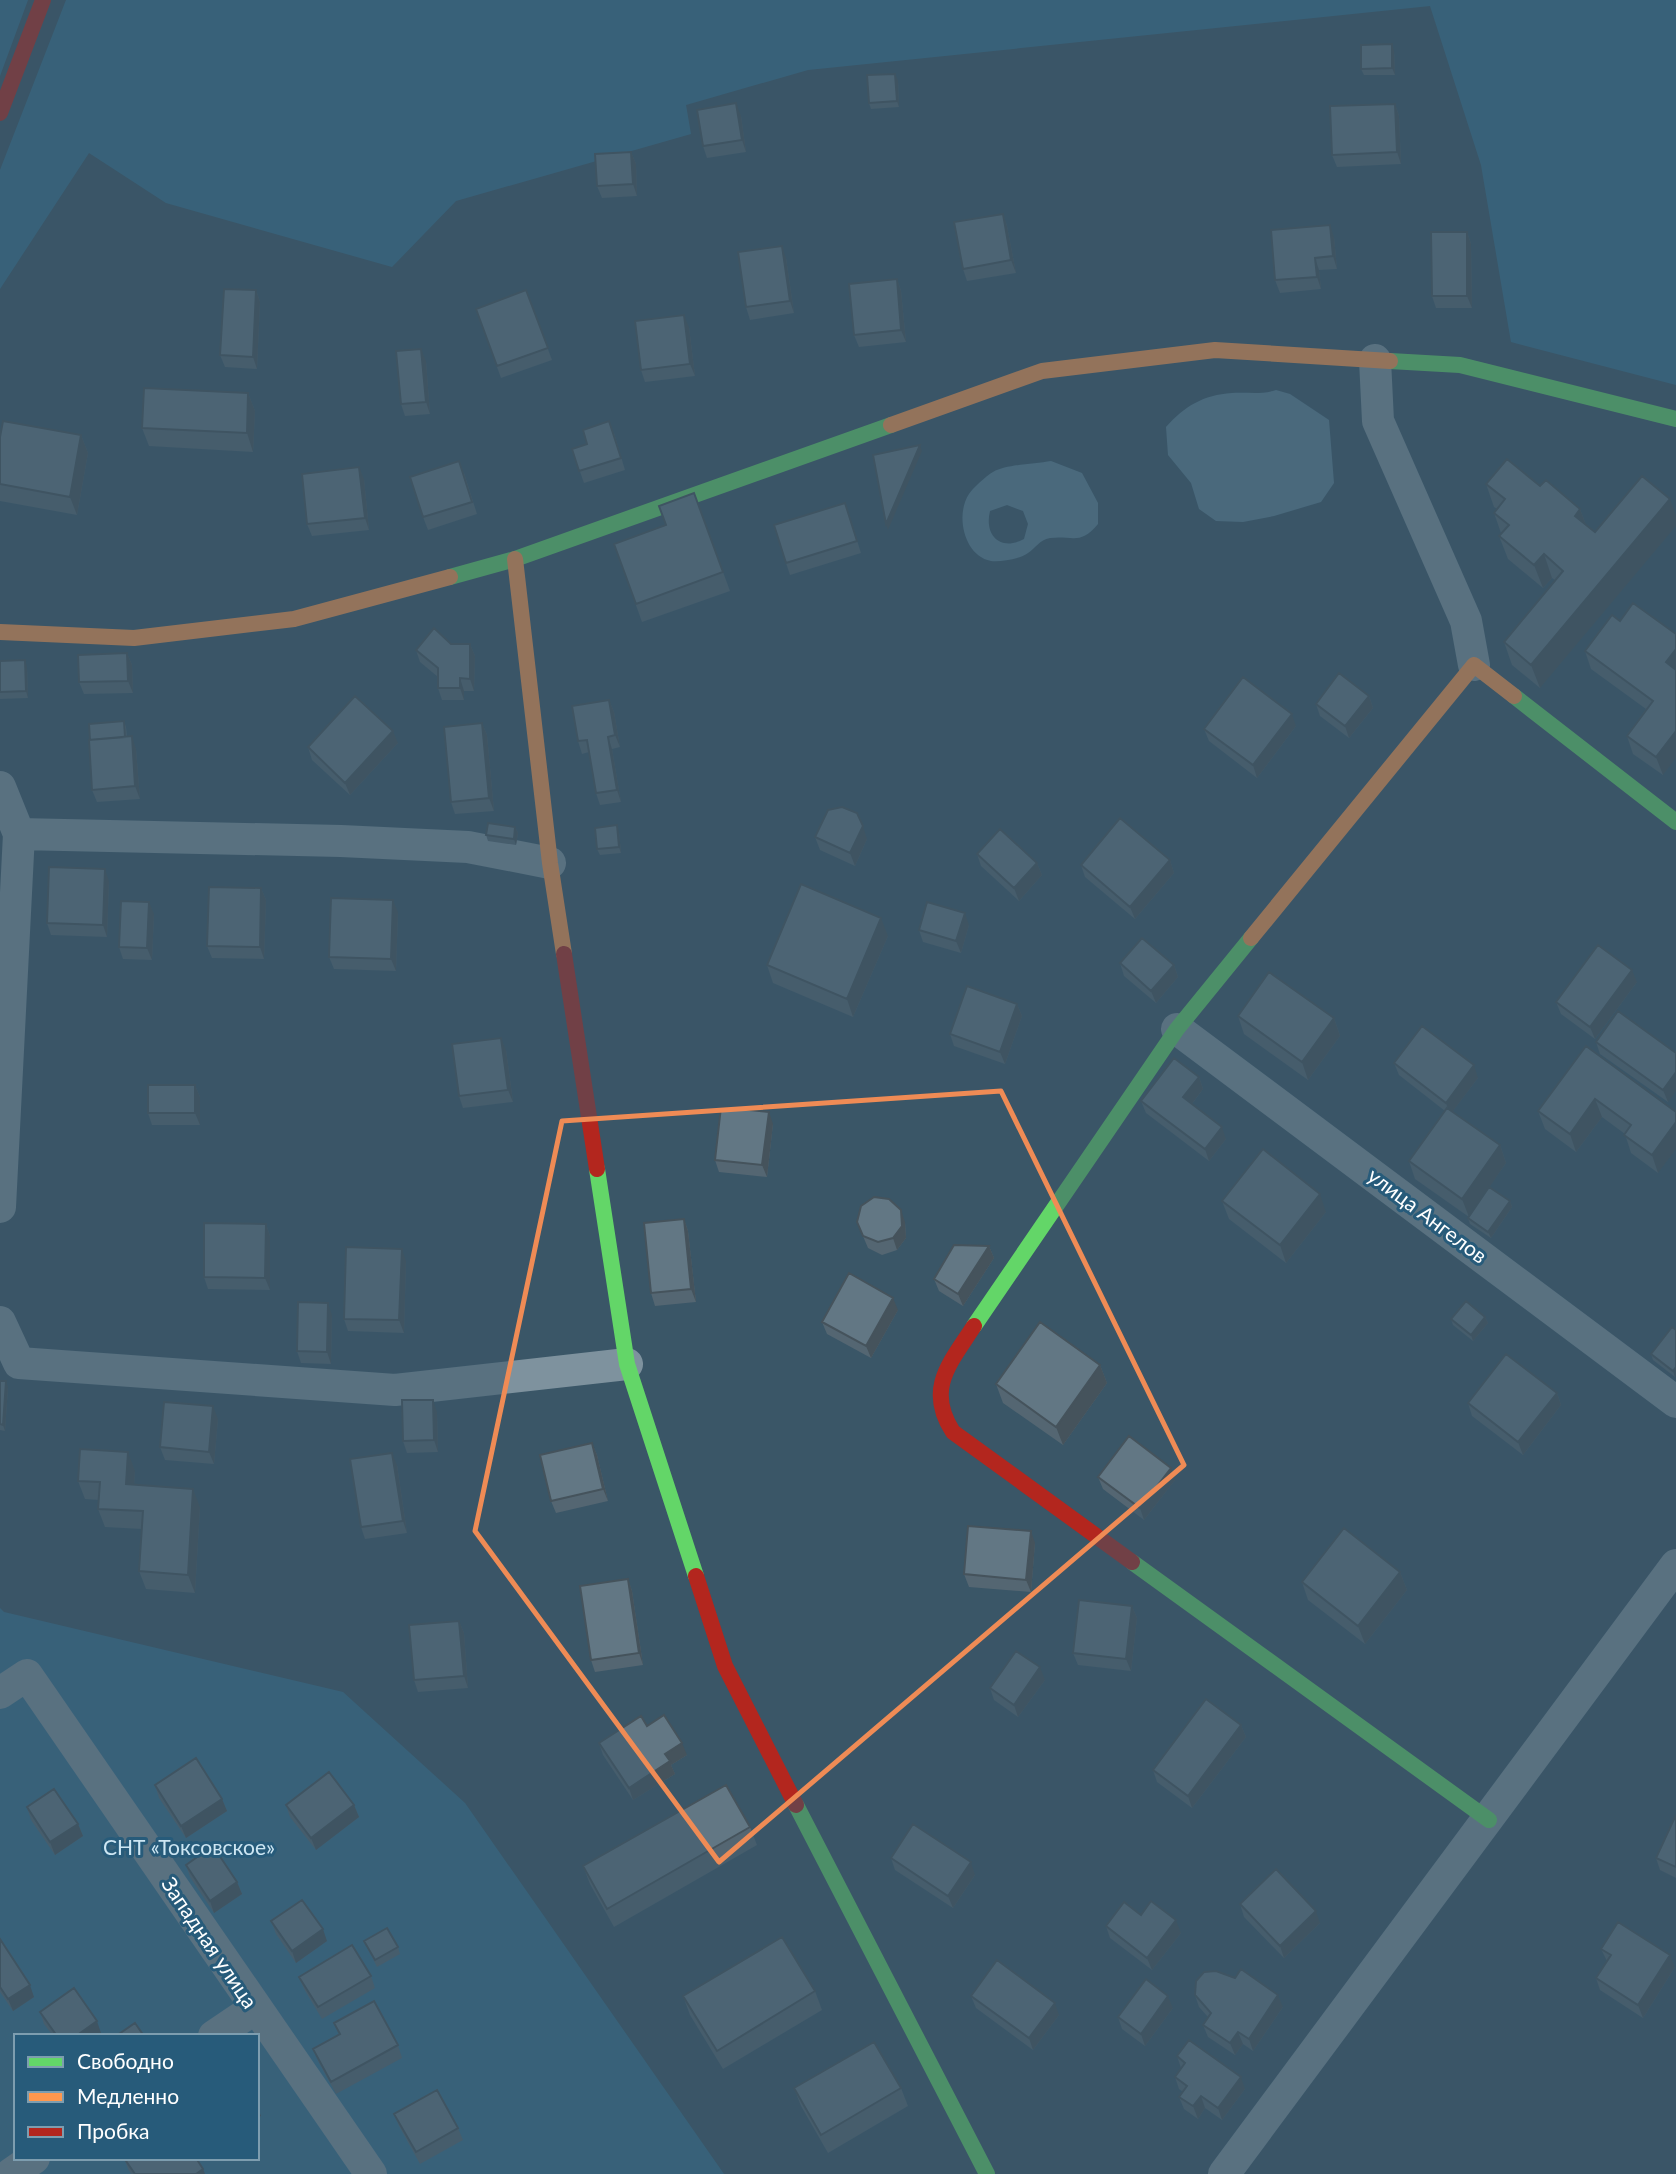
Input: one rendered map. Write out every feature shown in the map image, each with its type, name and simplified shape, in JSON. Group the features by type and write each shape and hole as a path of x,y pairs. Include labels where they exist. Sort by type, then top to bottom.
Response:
{"street":[{"path":"0,113 43,0"},
{"path":"0,632 134,638 294,619 515,559 1042,371 1215,350 1460,365 1676,419"},
{"path":"1374,360 1378,421 1466,621 1474,665 1676,822"},
{"path":"515,559 550,863 627,1364 725,1666 987,2174"},
{"path":"1474,665 1177,1029 946,1368 939,1390 940,1414 953,1432 1489,1820"},
{"path":"0,787 19,834 0,1207"},
{"path":"19,834 341,841 468,847 550,863"},
{"name":"улица Ангелов","path":"1177,1029 1676,1402"},
{"path":"0,1322 19,1363 395,1390 627,1364"},
{"path":"1224,2174 1676,1565"},
{"name":"Западная улица","path":"0,1693 27,1675 254,2008 371,2174"},
{"path":"217,2034 254,2008"},
{"path":"11,2174 31,2160"}],"highlighted area":[{"path":"1001,1091 1184,1465 719,1862 475,1531 562,1121"}],"green space":[{"path":"0,0 28,0 0,76"},
{"path":"66,0 1676,0 1676,385 1511,342 1481,165 1430,6 808,70 686,105 691,134 456,201 392,267 166,203 89,153 0,289 0,170"},
{"name":"СНТ «Токсовское»","path":"0,1608 4,1612 343,1692 465,1803 724,2174 0,2174"}],"shaded area":[{"path":"1276,390 1290,394 1329,420 1334,483 1321,502 1243,522 1216,521 1199,509 1191,483 1168,455 1166,427 1180,413 1203,399 1222,394"},
{"path":"1051,461 1082,473 1098,503 1098,524 1081,537 1046,539 1025,555 1015,558 991,561 982,558 968,543 965,534 963,513 969,494 987,476 999,469","holes":["1007,505 1023,511 1028,524 1024,539 1015,543 996,539 989,527 990,511"]}],"building":[{"path":"1392,44 1392,68 1361,69 1361,45"},
{"path":"895,74 897,101 869,103 867,75"},
{"path":"736,103 742,140 703,146 697,110"},
{"path":"1395,104 1397,152 1332,155 1330,106"},
{"path":"631,152 633,184 597,186 595,154"},
{"path":"1003,214 1011,260 963,269 954,222"},
{"path":"1330,225 1333,256 1315,258 1317,277 1275,280 1271,230"},
{"path":"1431,232 1467,232 1467,296 1432,296"},
{"path":"782,246 790,301 746,307 738,252"},
{"path":"897,279 901,330 854,335 849,284"},
{"path":"224,289 256,290 253,357 220,355"},
{"path":"526,290 548,348 497,366 476,309"},
{"path":"684,315 690,364 641,370 635,321"},
{"path":"421,349 426,402 401,404 396,351"},
{"path":"144,388 248,393 247,433 142,428"},
{"path":"3,421 81,435 70,497 0,484 0,437"},
{"path":"609,421 621,458 579,471 572,449 587,444 583,430"},
{"path":"920,445 886,524 873,455"},
{"path":"1507,459 1540,486 1546,480 1580,509 1575,516 1595,532 1642,476 1670,499 1531,665 1504,642 1563,571 1544,554 1534,565 1499,536 1509,525 1494,513 1505,499 1486,484"},
{"path":"459,461 472,502 423,517 410,477"},
{"path":"359,467 365,518 307,524 302,474"},
{"path":"694,493 723,572 636,604 614,544 666,525 659,506"},
{"path":"845,503 857,541 786,563 774,525"},
{"path":"1633,603 1676,634 1676,649 1666,662 1676,670 1676,731 1656,757 1627,736 1653,701 1585,651 1612,615 1620,621"},
{"path":"434,628 451,644 470,644 470,679 460,678 460,688 438,688 438,668 416,650"},
{"path":"127,653 128,681 79,682 78,655"},
{"path":"25,660 26,691 0,692 0,661"},
{"path":"1339,673 1369,696 1345,726 1316,704"},
{"path":"1243,677 1292,714 1253,765 1204,729"},
{"path":"355,696 393,731 345,783 308,747"},
{"path":"609,700 615,735 608,737 617,790 596,793 587,740 578,741 572,706"},
{"path":"124,721 125,737 90,740 89,724"},
{"path":"482,723 489,798 451,802 444,727"},
{"path":"132,736 135,786 92,790 89,740"},
{"path":"842,807 857,813 863,826 850,853 815,837 828,810"},
{"path":"1120,818 1170,860 1130,907 1081,865"},
{"path":"488,823 515,827 514,839 486,835"},
{"path":"617,825 619,847 597,849 595,828"},
{"path":"1000,829 1037,863 1014,888 977,854"},
{"path":"49,867 105,869 103,925 47,923"},
{"path":"801,884 881,918 847,999 767,965"},
{"path":"209,887 261,888 260,947 207,946"},
{"path":"331,898 393,900 391,959 329,957"},
{"path":"121,901 149,902 147,948 119,947"},
{"path":"927,902 965,913 956,941 919,930"},
{"path":"1142,938 1174,965 1151,991 1120,963"},
{"path":"1598,945 1632,970 1590,1027 1556,1002"},
{"path":"1269,972 1334,1018 1302,1062 1238,1016"},
{"path":"967,986 1017,1004 1000,1052 950,1034"},
{"path":"1618,1011 1676,1053 1676,1072 1663,1090 1596,1042"},
{"path":"1422,1026 1474,1065 1446,1103 1394,1063"},
{"path":"501,1038 508,1090 459,1096 452,1044"},
{"path":"1586,1046 1676,1112 1676,1122 1652,1155 1624,1135 1631,1125 1595,1099 1570,1134 1538,1111"},
{"path":"1174,1058 1199,1077 1183,1097 1222,1127 1205,1149 1141,1101"},
{"path":"148,1085 195,1085 195,1113 148,1113"},
{"path":"721,1107 769,1112 762,1165 715,1160"},
{"path":"1447,1108 1500,1145 1462,1199 1409,1161"},
{"path":"1263,1149 1320,1194 1280,1245 1222,1201"},
{"path":"1489,1187 1510,1201 1488,1232 1468,1218"},
{"path":"874,1197 889,1199 901,1210 902,1226 893,1238 878,1242 863,1236 857,1222 861,1206"},
{"path":"684,1219 691,1289 651,1293 644,1223"},
{"path":"204,1223 266,1224 265,1278 204,1277"},
{"path":"954,1245 989,1246 958,1294 934,1279"},
{"path":"346,1247 402,1249 399,1320 344,1319"},
{"path":"849,1273 893,1298 866,1346 822,1322"},
{"path":"1466,1301 1485,1317 1471,1335 1451,1319"},
{"path":"298,1302 328,1303 327,1352 297,1351"},
{"path":"1040,1322 1100,1365 1056,1427 996,1384"},
{"path":"1672,1327 1676,1330 1676,1367 1673,1371 1651,1354"},
{"path":"1506,1354 1557,1393 1518,1442 1468,1403"},
{"path":"0,1381 6,1381 3,1425 0,1424"},
{"path":"402,1400 433,1400 434,1440 403,1441"},
{"path":"164,1402 213,1406 209,1452 160,1447"},
{"path":"1129,1436 1171,1468 1140,1508 1098,1477"},
{"path":"592,1443 603,1489 551,1501 540,1455"},
{"path":"80,1449 128,1452 126,1484 193,1489 188,1575 139,1571 143,1511 98,1509 100,1482 78,1481"},
{"path":"392,1453 403,1521 361,1527 350,1459"},
{"path":"968,1526 1031,1531 1026,1580 964,1574"},
{"path":"1344,1528 1400,1572 1358,1626 1302,1582"},
{"path":"628,1579 639,1653 591,1660 580,1586"},
{"path":"1079,1600 1132,1606 1126,1659 1073,1653"},
{"path":"459,1621 464,1676 414,1680 409,1625"},
{"path":"1016,1651 1040,1667 1014,1705 990,1688"},
{"path":"1206,1699 1241,1725 1188,1796 1153,1770"},
{"path":"664,1715 682,1743 665,1754 670,1761 629,1788 599,1743 641,1716 647,1726"},
{"path":"196,1758 222,1799 181,1826 155,1785"},
{"path":"329,1772 354,1805 311,1838 286,1805"},
{"path":"726,1785 750,1827 607,1909 583,1866"},
{"path":"54,1789 78,1824 50,1842 27,1807"},
{"path":"1676,1815 1676,1867 1656,1858"},
{"path":"913,1824 971,1862 948,1896 891,1858"},
{"path":"213,1846 237,1882 210,1901 186,1865"},
{"path":"1276,1869 1316,1911 1280,1946 1240,1904"},
{"path":"302,1900 323,1929 292,1951 271,1921"},
{"path":"1151,1901 1176,1920 1147,1958 1106,1926 1124,1902 1141,1915"},
{"path":"1618,1922 1670,1955 1638,2005 1596,1978 1611,1955 1601,1949"},
{"path":"387,1928 398,1947 375,1960 364,1941"},
{"path":"782,1937 815,1991 717,2051 683,1996"},
{"path":"0,1939 30,1985 8,1999 0,1987"},
{"path":"352,1945 371,1976 318,2007 299,1977"},
{"path":"997,1960 1055,2003 1029,2038 971,1996"},
{"path":"1241,1969 1278,1995 1249,2039 1238,2032 1230,2043 1203,2025 1211,2013 1195,1995 1196,1981 1204,1972 1216,1971 1235,1978"},
{"path":"1146,1979 1168,1996 1141,2034 1118,2017"},
{"path":"74,1988 97,2021 79,2034 56,2034 40,2012"},
{"path":"374,2001 398,2045 331,2082 313,2049 340,2034 334,2023"},
{"path":"135,2023 143,2034 119,2034"},
{"path":"1189,2040 1241,2077 1218,2108 1201,2096 1193,2106 1179,2097 1187,2086 1175,2077 1185,2063 1177,2056"},
{"path":"874,2042 901,2088 821,2135 794,2088"},
{"path":"437,2090 458,2128 416,2152 394,2114"},
{"path":"125,2160 197,2160 203,2169 196,2174 135,2174"}],"traffic: fast":[{"path":"1390,361 1460,365 1676,419"},
{"path":"450,577 515,559 891,425"},
{"path":"1514,696 1676,822"},
{"path":"974,1326 1177,1029 1251,938"},
{"path":"597,1169 627,1364 696,1576"},
{"path":"1132,1562 1489,1820"},
{"path":"796,1805 987,2174"}],"traffic: slow":[{"path":"891,425 1042,371 1215,350 1390,361"},
{"path":"515,559 550,863 564,954"},
{"path":"0,632 134,638 294,619 450,577"},
{"path":"1251,938 1474,665 1514,696"}],"traffic: jam":[{"path":"0,113 43,0"},
{"path":"564,954 597,1169"},
{"path":"974,1326 949,1364 941,1389 945,1417 953,1432 1132,1562"},
{"path":"696,1576 725,1666 796,1805"}]}
